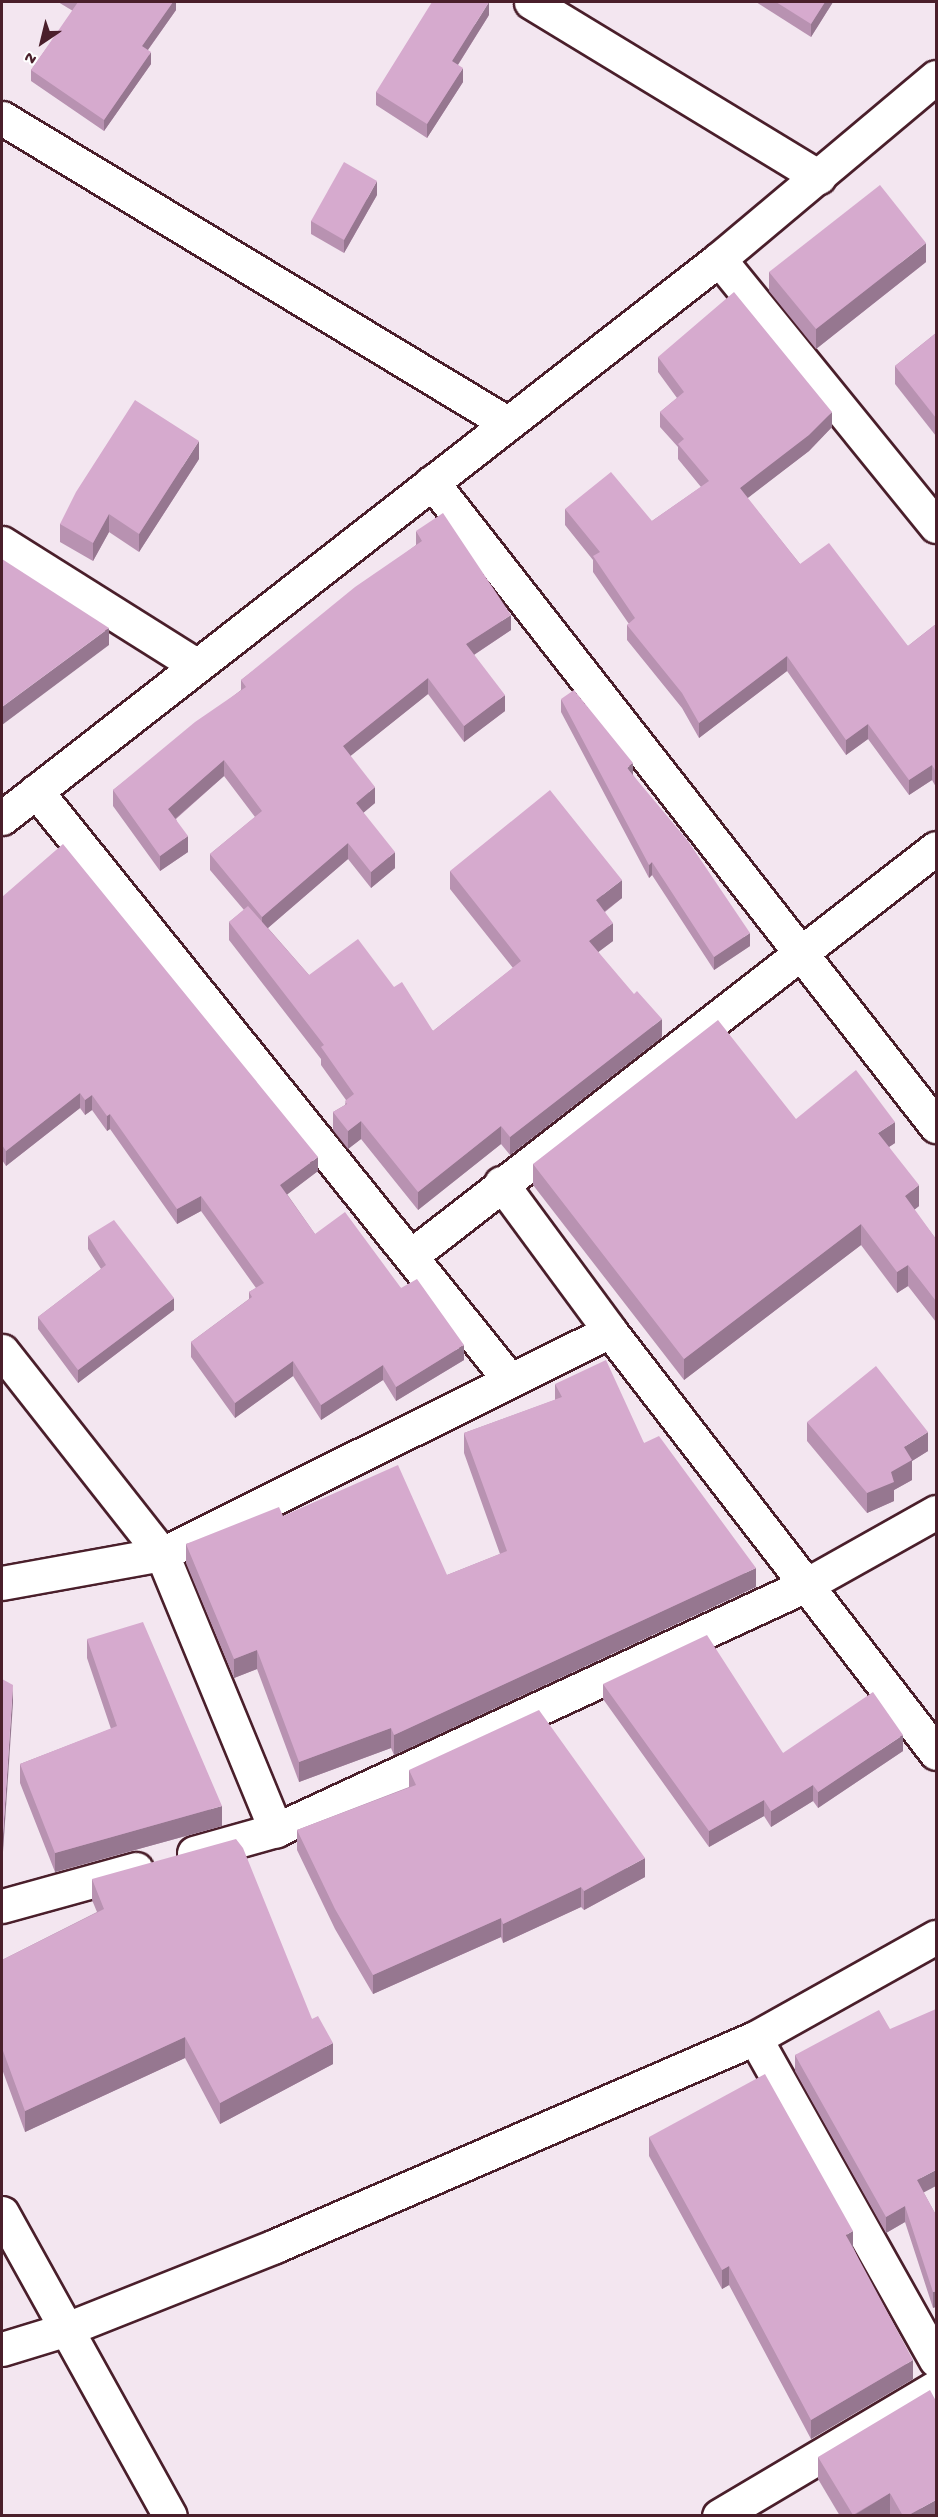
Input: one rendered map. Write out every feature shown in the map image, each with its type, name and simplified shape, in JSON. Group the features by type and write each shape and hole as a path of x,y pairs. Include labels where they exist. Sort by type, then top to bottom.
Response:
{"street":[{"path":"531,2 819,177"},
{"path":"2,818 719,259 936,77"},
{"path":"2,118 507,423"},
{"path":"719,259 936,526"},
{"path":"432,482 798,954 936,1126"},
{"path":"2,543 196,665"},
{"path":"36,791 412,1255 509,1379"},
{"path":"412,1255 501,1183 936,848"},
{"path":"501,1183 610,1331 936,1753"},
{"path":"2,1583 162,1554 509,1379 610,1331"},
{"path":"2,1351 162,1554 276,1830"},
{"path":"2,1906 276,1830 806,1585 936,1512"},
{"path":"2,2349 64,2330 275,2246 755,2038 936,1937"},
{"path":"755,2038 936,2360"},
{"path":"2,2213 64,2330 170,2516"},
{"path":"718,2516 936,2387"}],"building":[{"path":"78,2 173,2 142,46 151,52 104,120 31,70"},
{"path":"432,2 489,2 452,61 463,68 427,124 376,92"},
{"path":"776,2 825,2 811,24"},
{"path":"344,162 377,181 344,240 311,221"},
{"path":"880,185 926,243 816,329 769,272"},
{"path":"734,292 832,412 809,435 740,488 800,564 829,543 908,646 936,624 936,772 932,765 909,780 868,724 846,740 787,656 699,723 682,693 627,625 635,618 593,556 600,552 565,509 611,472 652,521 709,481 678,444 684,439 660,412 684,392 658,357"},
{"path":"936,333 936,418 895,366"},
{"path":"135,400 199,441 139,534 109,514 93,543 60,524 76,492"},
{"path":"443,513 511,615 466,644 505,695 464,726 428,678 343,746 375,787 356,803 395,852 371,872 348,843 262,917 210,854 262,811 224,760 168,809 188,836 160,856 113,790 195,722 246,687 241,680 355,587 422,541 416,531"},
{"path":"2,559 109,628 2,707"},
{"path":"574,690 633,763 627,768 688,841 750,933 714,957 652,862 649,865 561,699"},
{"path":"550,790 622,880 596,900 613,923 589,941 634,994 637,991 662,1019 510,1137 501,1126 418,1192 361,1121 348,1131 333,1112 347,1104 345,1101 354,1094 321,1047 324,1045 229,922 248,906 309,975 358,939 394,987 402,982 433,1031 521,961 450,871"},
{"path":"63,844 318,1157 280,1185 315,1234 345,1212 401,1288 417,1279 464,1345 396,1387 383,1365 321,1405 293,1361 235,1403 191,1342 252,1297 249,1292 264,1283 201,1196 177,1209 110,1114 107,1116 92,1095 85,1100 80,1093 6,1151 2,1145 2,897"},
{"path":"718,1020 796,1119 856,1070 895,1122 878,1133 919,1185 905,1196 936,1239 936,1301 908,1265 897,1272 861,1224 684,1359 533,1164"},
{"path":"114,1220 174,1298 78,1370 38,1317 106,1265 88,1236"},
{"path":"606,1360 644,1443 659,1436 756,1568 394,1735 391,1728 299,1762 257,1650 234,1659 186,1544 279,1507 283,1516 398,1465 447,1575 507,1551 464,1433 562,1397 555,1384"},
{"path":"876,1366 928,1432 904,1447 912,1460 891,1472 894,1482 867,1493 807,1422"},
{"path":"143,1622 222,1806 55,1853 20,1764 117,1726 87,1639"},
{"path":"707,1635 783,1753 873,1692 903,1735 818,1792 813,1785 771,1811 764,1800 709,1831 603,1684"},
{"path":"2,1679 13,1685 2,1849"},
{"path":"539,1710 645,1858 584,1891 581,1887 503,1924 501,1918 373,1975 335,1909 297,1830 416,1785 409,1770"},
{"path":"236,1839 243,1848 312,2019 318,2016 333,2043 220,2103 185,2037 25,2111 2,2048 2,1960 104,1909 92,1879"},
{"path":"936,2009 936,2170 917,2180 936,2215 936,2291 933,2292 905,2206 886,2217 795,2055 879,2010 890,2029"},
{"path":"765,2074 853,2231 846,2235 913,2360 811,2420 729,2266 722,2270 649,2137"},
{"path":"930,2390 936,2401 936,2500 903,2516 890,2493 853,2515 818,2457"}]}
